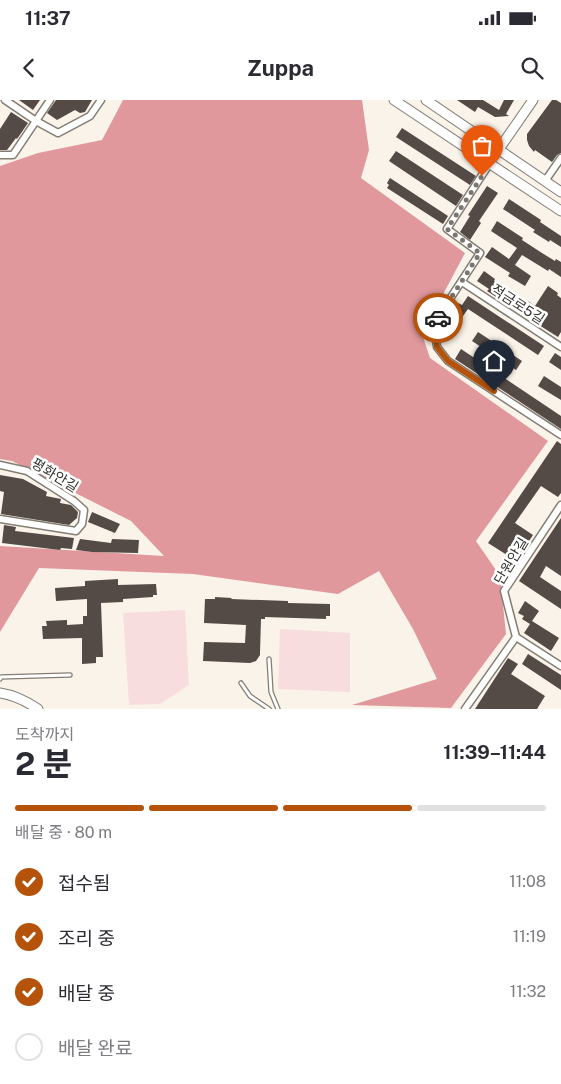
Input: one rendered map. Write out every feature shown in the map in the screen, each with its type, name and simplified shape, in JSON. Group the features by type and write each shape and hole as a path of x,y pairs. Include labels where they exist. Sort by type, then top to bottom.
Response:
{"main road":[{"path":"394,100 561,211"},
{"path":"426,100 561,192"},
{"path":"499,149 533,100"},
{"path":"0,693 11,695 38,709"}],"street":[{"path":"5,100 36,121 58,132 90,116 101,100"},
{"path":"0,155 13,155 50,100"},
{"path":"499,149 447,229 480,253 434,325 437,347 448,361 561,435"},
{"path":"545,182 561,158"},
{"name":"적금로5길","path":"462,282 561,347"},
{"name":"평화안길","path":"0,465 27,471 74,501 84,510 82,524 76,531 0,519"},
{"name":"단원안길","path":"516,637 504,592 561,505"},
{"path":"465,709 516,637 561,666"}],"lane":[{"path":"269,659 271,692 278,709"},
{"path":"0,679 2,677 70,675"},
{"path":"241,684 250,696 268,709"}],"shaded area":[{"path":"123,100 362,100 369,150 361,178 465,253 422,334 430,358 548,441 476,541 500,576 506,634 451,708 352,705 437,679 413,629 379,571 338,594 193,574 39,568 0,632 0,546 164,556 131,521 12,461 0,459 0,166 38,153 102,140"},
{"path":"185,610 189,685 160,704 129,705 123,613"},
{"path":"280,629 350,633 350,692 278,689"}],"building":[{"path":"19,100 40,100 33,110"},
{"path":"56,100 92,100 85,112 80,113 75,110 57,120 47,113"},
{"path":"457,100 483,100 499,110 504,100 514,100 506,114 509,116 495,117 478,107 475,112"},
{"path":"552,100 561,103 561,153 552,162 535,150 534,152 529,146 527,134"},
{"path":"11,112 28,123 7,150 0,150 0,129"},
{"path":"402,128 476,176 470,185 396,137"},
{"path":"396,151 463,195 456,206 389,161"},
{"path":"390,178 448,216 443,224 387,188"},
{"path":"487,186 498,193 479,221 481,223 470,240 460,232 470,216 468,215"},
{"path":"509,199 561,236 561,247 533,232 535,230 503,209"},
{"path":"497,221 542,253 555,261 556,259 561,262 561,277 522,255 515,265 531,276 525,286 508,276 510,273 485,257 492,247 509,259 517,248 491,231"},
{"path":"484,271 495,279 494,281 527,303 528,301 535,306 548,286 558,293 557,295 561,298 561,332 558,337 531,320 532,318 514,306 513,308 487,291 489,289 477,281"},
{"path":"468,296 544,346 538,355 468,309 458,323 449,317 458,303 462,305"},
{"path":"478,332 522,361 516,370 472,341"},
{"path":"461,349 561,416 561,429 455,359"},
{"path":"555,353 561,357 561,370 549,362"},
{"path":"544,376 561,387 561,400 538,386"},
{"path":"557,441 561,444 561,493 558,497 541,486 515,523 533,535 510,570 501,564 507,555 488,543"},
{"path":"0,475 23,479 47,492 46,496 61,499 60,503 71,505 78,512 77,518 69,525 1,514 4,492 0,491"},
{"path":"92,512 120,524 115,533 88,522"},
{"path":"561,518 561,576 546,566 540,577 561,591 561,609 519,581"},
{"path":"4,525 16,527 15,531 74,538 72,549 61,548 60,550 2,543"},
{"path":"80,539 111,543 112,539 139,540 138,553 76,550"},
{"path":"118,579 118,585 156,584 157,595 153,595 153,597 123,599 123,602 101,603 103,657 96,657 96,663 82,664 82,638 43,639 42,626 47,626 46,621 67,620 67,625 83,624 83,616 87,616 87,599 56,601 55,588 85,586 85,581"},
{"path":"215,597 288,601 288,603 330,604 330,616 326,616 326,619 265,617 265,619 261,619 260,655 256,661 250,663 203,661 204,642 245,643 246,625 204,623 205,599 215,599"},
{"path":"525,601 539,611 532,621 559,638 551,651 524,633 530,624 522,619 524,616 518,613"},
{"path":"528,654 561,675 561,690 522,664"},
{"path":"508,658 518,664 511,674 545,696 537,709 475,709"}],"way so far":[{"path":"438,318 480,253 447,229 482,176"}],"route":[{"path":"438,318 434,325 437,347 448,361 494,391"}]}
